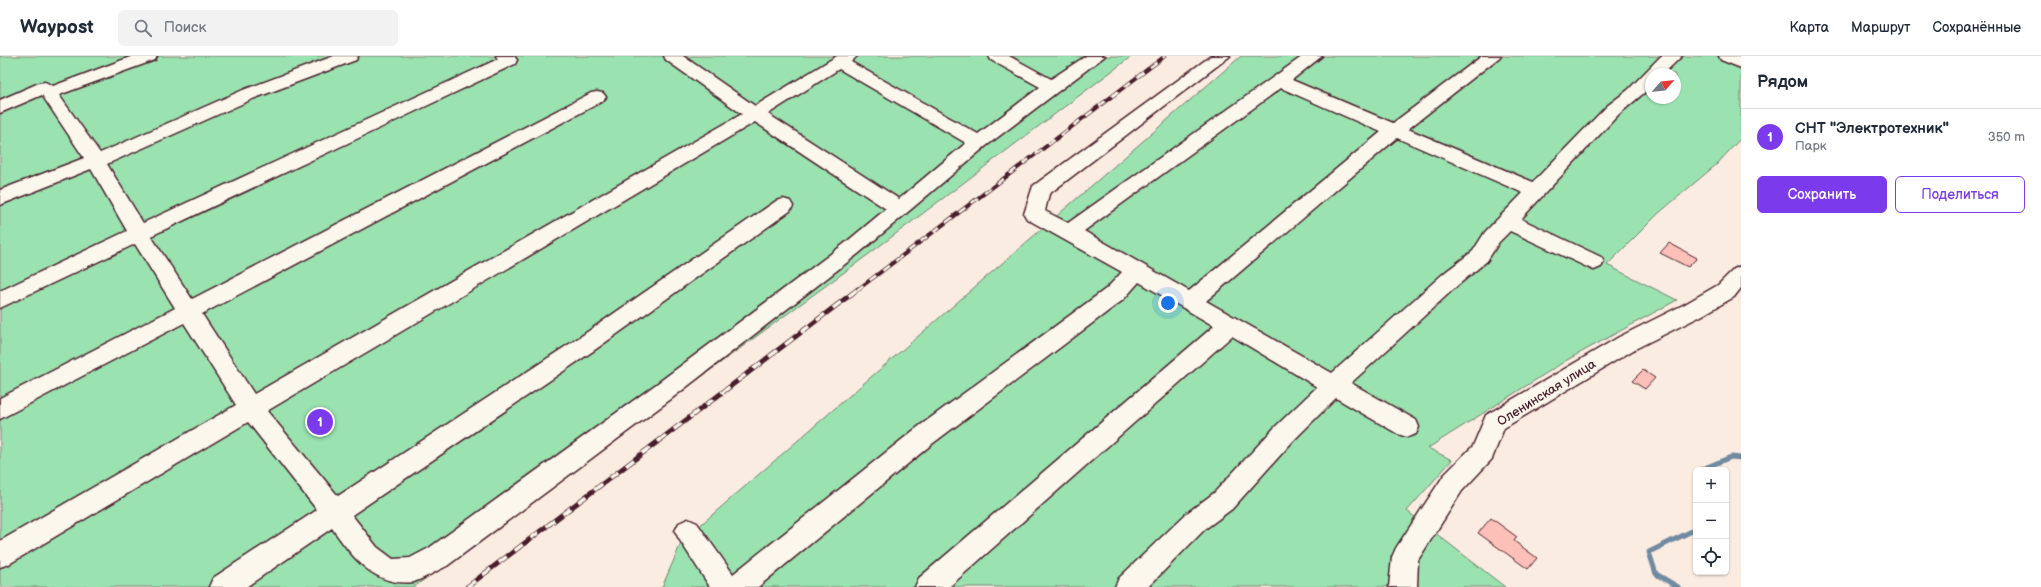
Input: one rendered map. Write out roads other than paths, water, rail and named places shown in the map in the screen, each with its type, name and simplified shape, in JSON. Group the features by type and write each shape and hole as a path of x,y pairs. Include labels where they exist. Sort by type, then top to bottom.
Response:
{"street":[{"path":"49,93 150,56"},
{"path":"0,198 76,167 96,162 249,94 350,56"},
{"path":"0,300 305,154 355,133 509,60 504,56"},
{"path":"672,56 755,114 900,209"},
{"path":"997,56 1052,86"},
{"path":"392,587 412,570 438,557 650,401 851,249 979,142 1052,86 1098,56"},
{"path":"1222,56 1040,191 1034,214 1069,232 1406,427"},
{"path":"1069,232 1314,56"},
{"path":"1191,302 1395,130 1493,56"},
{"path":"1660,68 1667,60 1674,56"},
{"path":"1727,56 1741,63"},
{"path":"0,555 755,114 847,58 979,142"},
{"path":"1279,81 1536,191"},
{"path":"1130,587 1196,521 1223,501 1284,434 1334,385 1451,279 1480,256 1492,237 1612,110 1634,94 1645,83"},
{"path":"0,107 45,87 96,162 139,234 251,409 335,512 368,556 389,572 412,570"},
{"path":"0,410 597,96"},
{"path":"223,587 588,343 783,206"},
{"path":"1507,222 1594,262"},
{"path":"737,587 923,437 1115,294 1136,271"},
{"name":"Оленинская улица","path":"1403,587 1405,557 1453,483 1483,452 1494,422 1627,343 1693,310 1726,291 1741,274"},
{"path":"929,587 1230,325"},
{"path":"688,531 726,587"}],"waterway":[{"path":"1707,467 1731,457 1741,458"},
{"path":"1678,587 1656,574 1649,552 1693,530"}],"railway":[{"path":"857,290 1165,56"},
{"path":"467,587 858,289"}],"place":[{"name":"СНТ \"Электротехник\"","path":"320,422"}]}
